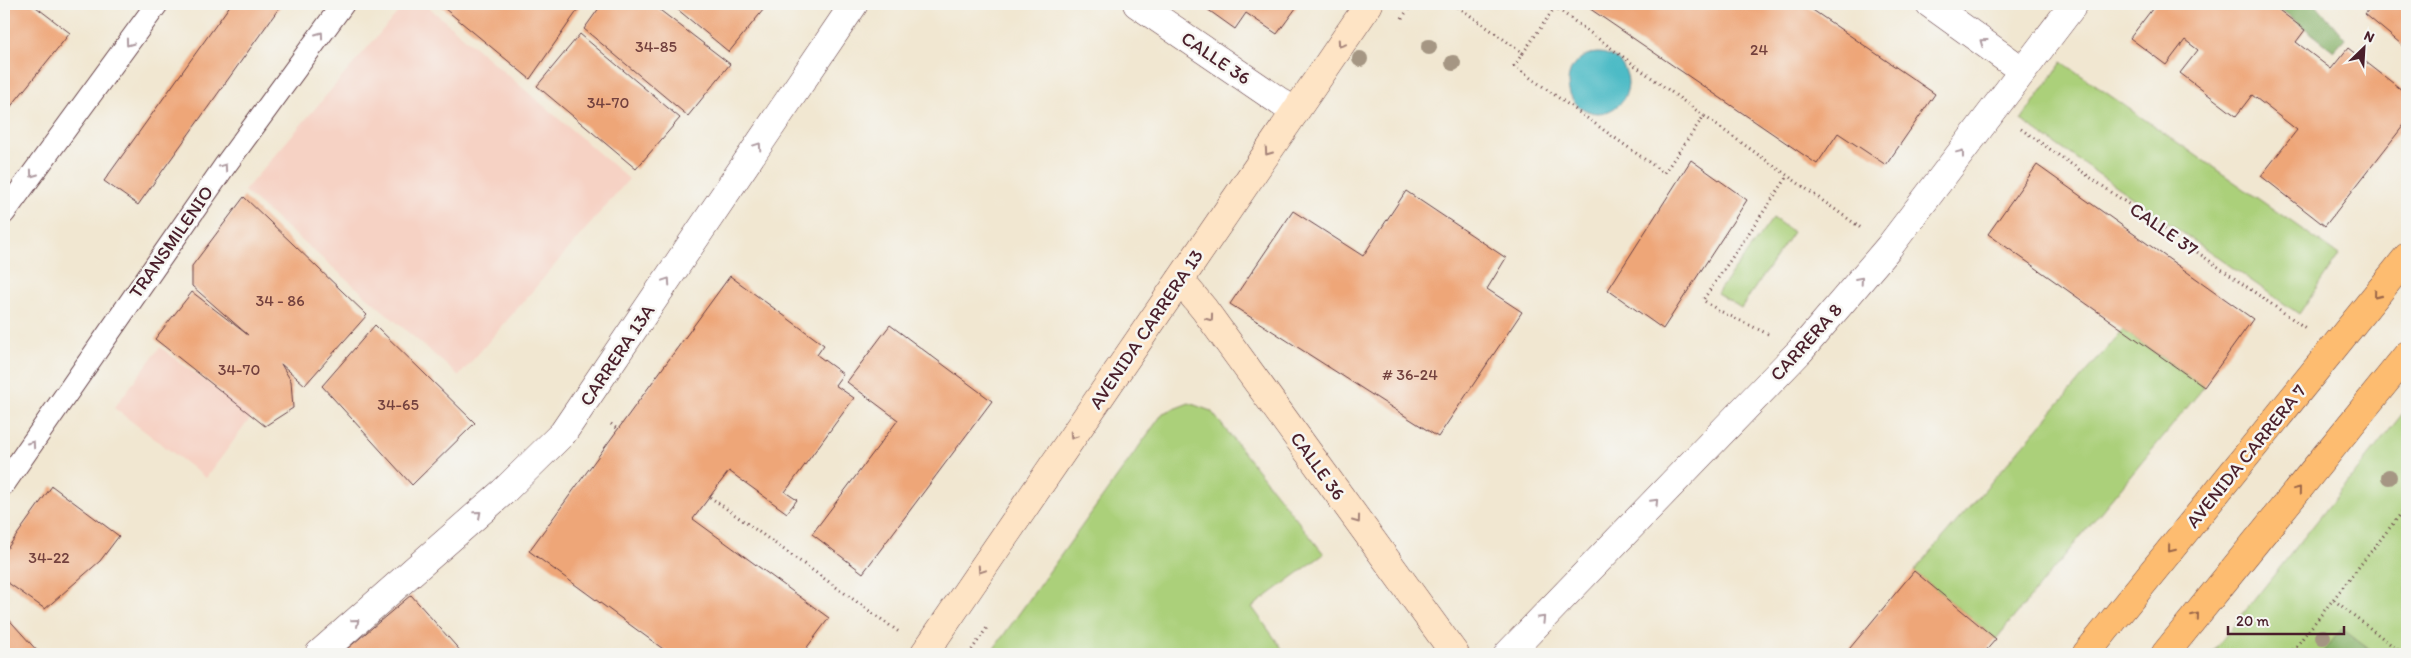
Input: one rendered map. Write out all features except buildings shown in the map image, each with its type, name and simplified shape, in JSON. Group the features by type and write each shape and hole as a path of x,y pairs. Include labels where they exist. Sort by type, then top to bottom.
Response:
{"main road":[{"name":"AVENIDA CARRERA 13","path":"925,653 1369,4"},
{"name":"AVENIDA CARRERA 7","path":"2086,654 2407,257"},
{"name":"CALLE 36","path":"1180,280 1204,309 1455,654"},
{"path":"2165,654 2407,355"}],"street":[{"name":"CARRERA 13A","path":"319,654 503,492 563,433 854,4"},
{"name":"CALLE 36","path":"1137,4 1296,112"},
{"path":"1930,4 2023,71"},
{"name":"CARRERA 8","path":"1508,654 1800,351 1888,247 2074,4"}],"lane":[{"path":"4,213 158,4"},
{"name":"TRANSMILENIO","path":"4,484 224,167 343,4"}],"path":[{"path":"1454,4 1523,53"},
{"path":"1704,116 1664,173 1514,66 1555,6 1704,116 1888,247"},
{"name":"CALLE 37","path":"1994,110 2334,348"},
{"path":"1788,176 1703,300 1718,310 1738,318 1800,351"},
{"path":"710,497 925,653"},
{"path":"2290,654 2407,506"},
{"path":"2334,600 2403,654"}],"shaded area":[{"path":"405,4 425,4 629,179 459,376 244,191"},
{"path":"160,347 252,416 206,478 114,408"}],"green space":[{"path":"2274,4 2316,4 2345,39 2334,51"},
{"path":"2062,62 2339,255 2299,314 2021,120"},
{"path":"1773,218 1793,232 1741,308 1717,293"},
{"path":"2123,330 2204,387 1996,639 1914,571"},
{"path":"1189,403 1211,411 1324,554 1252,607 1286,654 990,654 1163,413"},
{"path":"2407,408 2407,654 2211,654"},
{"path":"2342,629 2376,654 2321,654"}],"water":[{"path":"1598,53 1615,58 1623,66 1628,83 1623,100 1615,108 1598,113 1581,108 1573,100 1568,83 1573,66 1581,58"}]}
